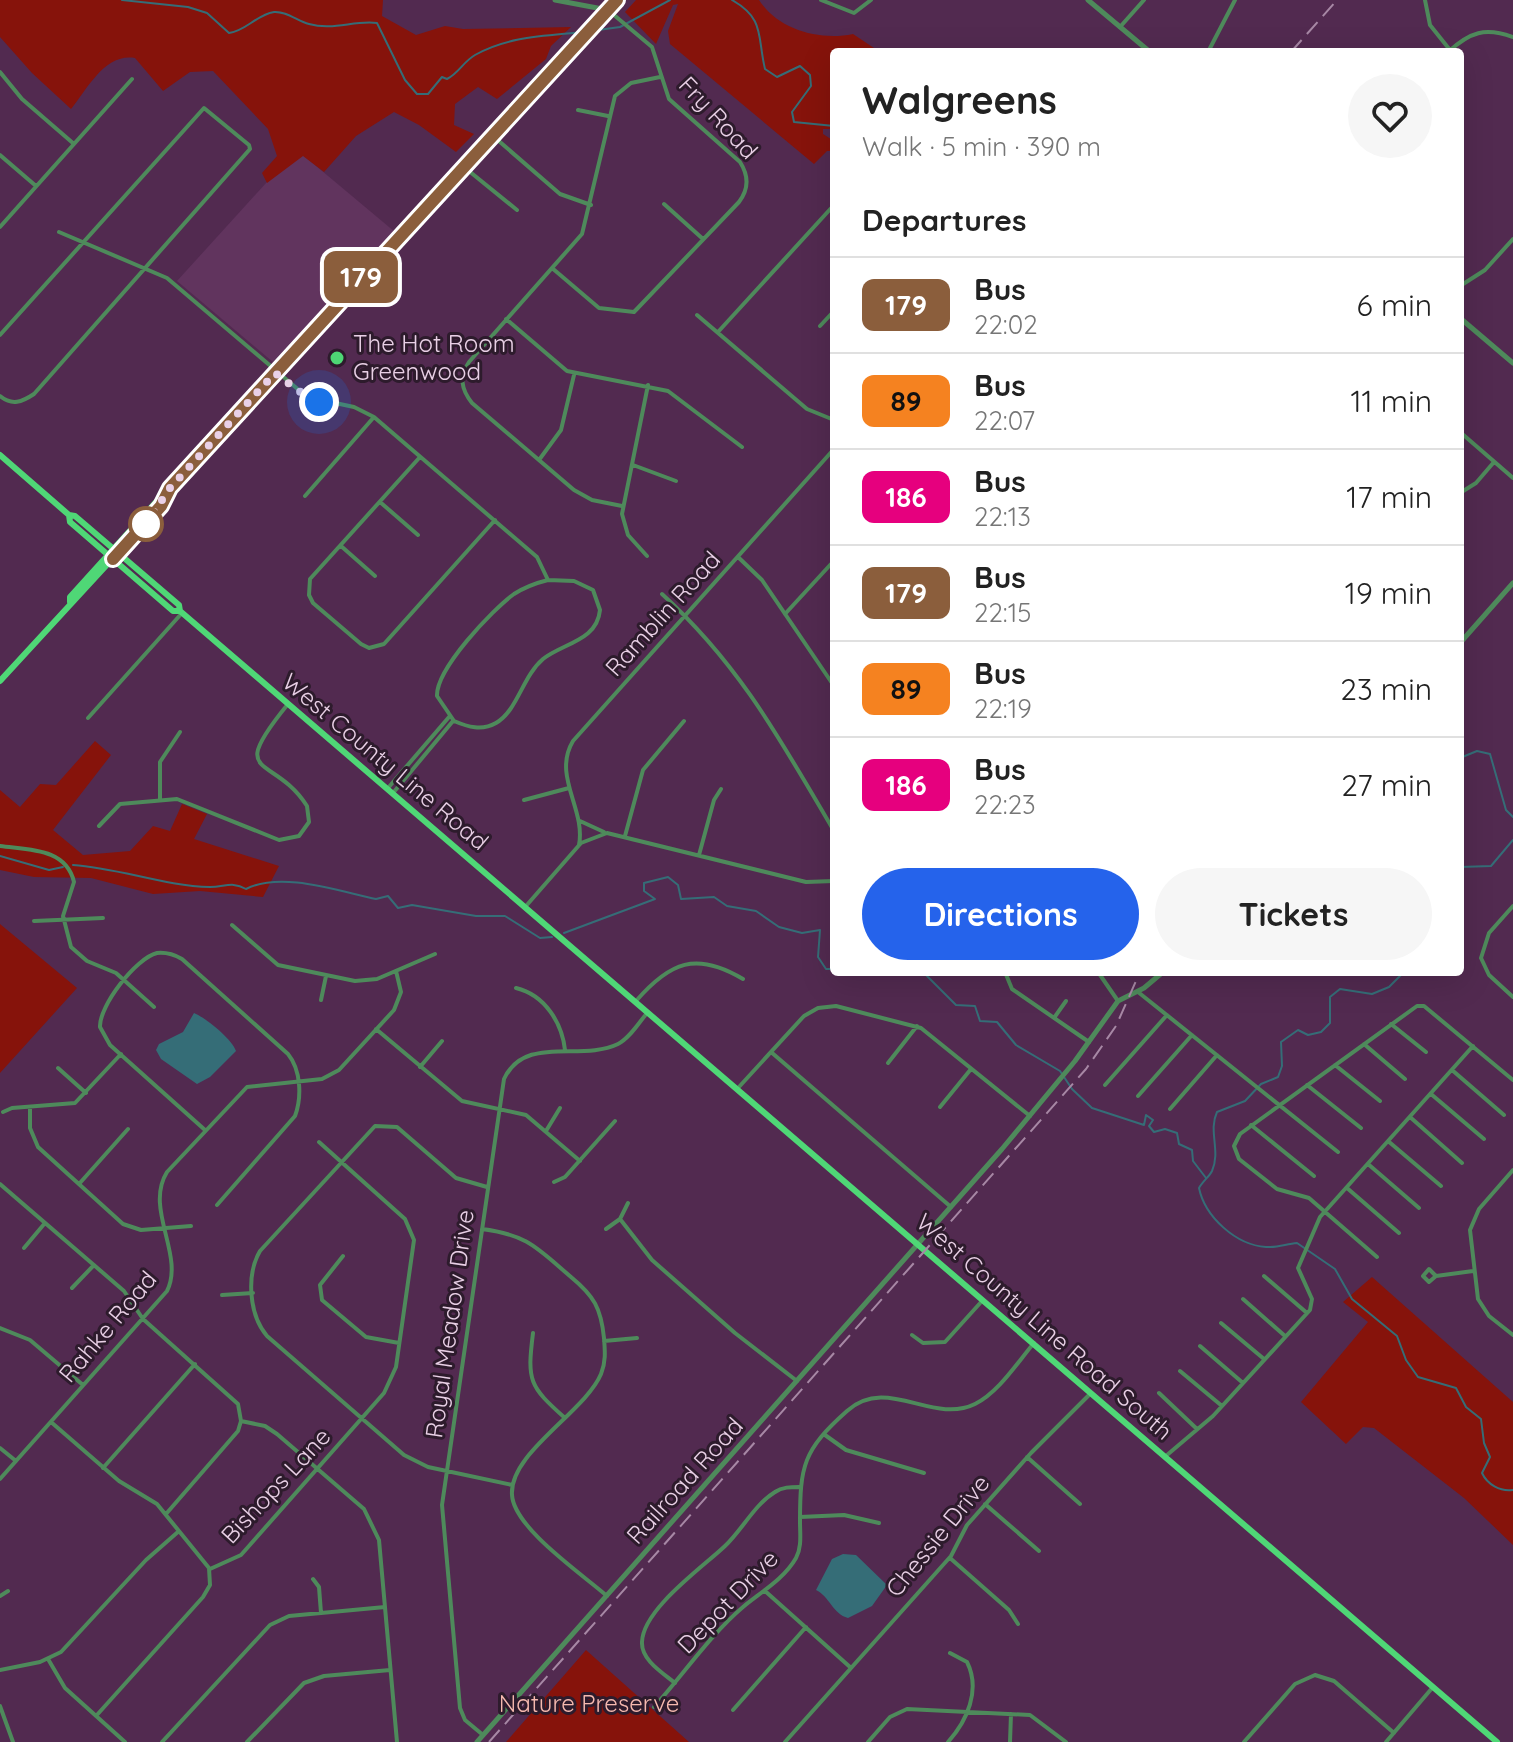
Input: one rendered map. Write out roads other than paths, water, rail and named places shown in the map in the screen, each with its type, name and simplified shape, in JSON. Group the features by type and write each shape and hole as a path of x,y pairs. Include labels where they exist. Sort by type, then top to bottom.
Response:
{"main road":[{"path":"0,681 113,554 161,506 161,502 275,373 617,0"},
{"name":"West County Line Road","path":"0,455 69,515 75,516 113,554 179,605 181,612 566,941"},
{"name":"West County Line Road South","path":"566,941 1497,1742"}],"street":[{"name":"Fry Road","path":"555,0 608,10 621,18 655,53 669,99 740,162 747,183 742,198 704,240"},
{"path":"821,0 854,13 871,0"},
{"path":"1088,0 1145,48"},
{"path":"1120,27 1144,0"},
{"path":"1210,48 1235,0"},
{"path":"1425,0 1430,25 1447,48"},
{"path":"1453,48 1470,34 1486,30 1513,37"},
{"path":"0,72 22,99 74,144"},
{"path":"622,506 583,496 472,403 464,392 462,377 469,362 582,234 592,205 613,99 623,87 660,77"},
{"path":"0,227 132,79"},
{"path":"0,335 207,107 250,149 34,394 22,402 11,402 0,396"},
{"path":"578,110 608,116"},
{"path":"493,136 560,194 592,205"},
{"path":"0,155 36,186"},
{"path":"464,167 517,210"},
{"path":"552,268 599,308 631,313 642,307 704,240 664,204"},
{"path":"718,332 830,209"},
{"path":"59,232 167,278 275,373 307,397 354,407 374,417 540,560 548,580"},
{"path":"1464,283 1485,270 1513,239"},
{"path":"697,315 807,409 830,418"},
{"path":"820,326 830,315"},
{"path":"506,319 553,362 575,375 648,385 680,398 742,447"},
{"path":"1464,321 1513,363"},
{"path":"539,460 561,430 575,375"},
{"path":"647,556 625,530 622,506 648,385"},
{"path":"305,496 374,417"},
{"path":"1464,436 1513,478"},
{"name":"Ramblin Road","path":"579,845 579,820 565,762 573,741 830,454"},
{"path":"420,457 310,579 309,595 369,648 384,644 495,520"},
{"path":"1464,490 1476,483 1494,462"},
{"path":"633,465 676,481"},
{"path":"380,502 418,535"},
{"path":"341,546 375,576"},
{"path":"738,557 762,580 830,675"},
{"path":"785,614 830,565"},
{"path":"548,580 579,582 593,590 600,610 594,628 534,668 507,713 496,723 472,728 451,719 437,696 444,671 507,599 527,586 548,580"},
{"path":"1464,638 1513,583"},
{"path":"662,594 686,615 754,696 830,824"},
{"path":"88,718 181,612"},
{"path":"99,826 120,804 186,801 279,840 299,836 309,822 307,806 266,770 257,755 258,742 288,704"},
{"path":"390,790 451,719"},
{"path":"625,836 643,770 684,721"},
{"path":"160,800 160,762 180,732"},
{"path":"524,800 569,788"},
{"path":"699,855 714,800 721,789"},
{"path":"579,820 607,833 812,883 830,881"},
{"path":"526,906 579,845 607,833"},
{"path":"0,846 50,854 65,861 74,882 64,922 68,941 76,953 125,981 154,1007"},
{"path":"1513,906 1489,933 1484,943 1483,966 1513,997"},
{"path":"34,921 103,918"},
{"path":"232,925 278,965 326,976 366,981 435,954"},
{"path":"205,1130 105,1039 100,1017 106,1002 152,955 168,953 179,957 288,1054 296,1068 295,1116 217,1205"},
{"path":"636,1001 660,975 682,964 707,963 743,979"},
{"name":"Rahke Road","path":"0,1479 143,1319 172,1281 173,1269 163,1228 163,1178 247,1087 322,1079 339,1070 399,1000 401,986 396,971"},
{"path":"321,1000 326,976"},
{"path":"1007,976 1012,989 1089,1042"},
{"path":"1101,976 1118,1001 1138,992 1158,976"},
{"path":"516,988 527,992 559,1021 565,1051"},
{"path":"1138,992 1338,1152"},
{"path":"1054,1018 1066,1001"},
{"name":"Railroad Road","path":"477,1742 1030,1116 1067,1072 1118,1001"},
{"path":"1377,1257 1304,1196 1281,1192 1239,1159 1235,1143 1251,1125 1413,1008 1424,1006 1513,1080"},
{"path":"738,1088 799,1021 823,1007 842,1007 917,1026 1030,1116"},
{"name":"Royal Meadow Drive","path":"483,1735 465,1720 460,1708 442,1521 504,1079 514,1063 530,1054 617,1044 648,1012"},
{"path":"1105,1085 1167,1015"},
{"path":"1391,1024 1426,1052"},
{"path":"888,1063 917,1026"},
{"path":"376,1029 462,1101 526,1115 580,1161"},
{"path":"1138,1096 1192,1035"},
{"path":"420,1067 442,1041"},
{"path":"1363,1044 1405,1079"},
{"path":"1167,1455 1222,1406 1307,1313 1312,1304 1298,1273 1325,1211 1473,1046"},
{"path":"771,1051 951,1207"},
{"path":"3,1112 30,1107 66,1107 86,1093 121,1054"},
{"path":"1170,1109 1217,1055"},
{"path":"1334,1064 1380,1101"},
{"path":"58,1068 86,1093"},
{"path":"940,1107 971,1069"},
{"path":"1452,1070 1504,1115"},
{"path":"1307,1085 1361,1128"},
{"path":"1431,1093 1484,1139"},
{"path":"30,1107 34,1140 128,1227 191,1226"},
{"path":"546,1131 560,1108"},
{"path":"1410,1117 1462,1163"},
{"path":"554,1182 565,1177 615,1121"},
{"path":"487,1187 456,1178 398,1128 383,1124 368,1130 260,1251 252,1268 253,1293 256,1319 264,1333 415,1462 512,1485"},
{"path":"1251,1125 1314,1176"},
{"path":"79,1184 128,1129"},
{"path":"1388,1141 1441,1186"},
{"path":"319,1142 340,1161"},
{"name":"Bishops Lane","path":"96,1716 203,1597 210,1585 210,1569 241,1555 391,1381 414,1240 405,1219 340,1161"},
{"path":"1368,1164 1419,1208"},
{"path":"1513,1170 1473,1219 1470,1230 1473,1271 1481,1305 1513,1335"},
{"path":"0,1184 124,1291 143,1319 235,1399 241,1421 234,1438 166,1514"},
{"path":"1347,1188 1399,1233"},
{"path":"606,1229 620,1219 628,1203"},
{"path":"620,1219 652,1260 735,1333 797,1381"},
{"path":"24,1248 45,1223"},
{"path":"482,1229 509,1232 529,1240 594,1298 602,1314 605,1363 600,1377 520,1467 512,1485 514,1507 522,1521 607,1596"},
{"path":"343,1256 320,1285 322,1300 366,1337 399,1343"},
{"path":"72,1288 94,1265"},
{"path":"1436,1276 1473,1271"},
{"path":"1264,1276 1307,1313"},
{"path":"222,1295 253,1293"},
{"path":"912,1335 923,1343 945,1342 983,1299"},
{"path":"1243,1299 1285,1336"},
{"path":"1221,1323 1264,1359"},
{"path":"0,1328 30,1340 83,1385"},
{"path":"533,1333 528,1370 531,1384 565,1418"},
{"path":"604,1341 637,1338"},
{"name":"Depot Drive","path":"654,1707 742,1608 765,1591 798,1555 799,1487 804,1462 848,1411 869,1399 893,1397 954,1410 974,1405 992,1391 1034,1343"},
{"path":"1200,1346 1243,1383"},
{"path":"103,1468 195,1364"},
{"path":"1180,1371 1222,1406"},
{"name":"Chessie Drive","path":"785,1742 950,1558 966,1527 985,1504 1092,1393"},
{"path":"1159,1393 1197,1429"},
{"path":"51,1421 119,1481 149,1497 210,1569"},
{"path":"241,1421 277,1434 364,1509 374,1524 397,1742"},
{"path":"825,1435 846,1450 924,1473"},
{"path":"0,1448 16,1461"},
{"path":"1027,1457 1080,1504"},
{"path":"675,1683 645,1655 642,1642 648,1623 695,1570 724,1547 771,1495 784,1488 799,1487"},
{"path":"985,1504 1039,1551"},
{"path":"800,1517 853,1516 879,1523"},
{"path":"0,1670 48,1659 72,1643 146,1560 180,1531"},
{"path":"950,1558 1009,1610 1018,1624"},
{"path":"313,1579 319,1587 321,1613"},
{"path":"0,1596 8,1591"},
{"path":"765,1591 851,1668"},
{"path":"162,1742 270,1625 289,1616 385,1607"},
{"path":"733,1710 806,1627"},
{"path":"948,1742 969,1712 970,1667 963,1658 950,1653"},
{"path":"48,1659 65,1688 123,1741"},
{"path":"247,1742 304,1683 324,1676 391,1670"},
{"path":"1244,1742 1295,1684 1307,1676 1323,1676 1334,1681 1394,1733"},
{"path":"1386,1742 1433,1687"},
{"path":"0,1706 13,1742"},
{"path":"868,1742 897,1712 1011,1714 1040,1720 1066,1742"},
{"path":"1010,1742 1011,1714"}],"waterway":[{"path":"122,0 188,7 207,13 229,33 274,12 318,26 377,23 405,80 417,94 428,94 442,77 451,77 471,58 501,44 584,32"},
{"path":"591,31 620,27 670,0"},
{"path":"732,0 755,21 765,69 777,77 800,66 810,75 811,86 792,112 794,122 830,126"},
{"path":"1464,756 1477,751 1490,754 1506,810 1513,817"},
{"path":"1464,867 1491,866 1513,840"},
{"path":"0,856 49,870 63,867"},
{"path":"73,865 193,886 232,885 246,889 276,882 310,884 376,899 388,896 398,908 412,905 476,916 505,916 540,938 552,937"},
{"path":"564,933 655,899 644,891 644,883 668,877 678,885 681,899 714,897 727,906 756,911 779,927 802,933 820,930 818,957 826,969 830,969"},
{"path":"927,976 956,1005 975,1006 980,1021 997,1022 1016,1045 1060,1071 1072,1089 1092,1108 1144,1125 1146,1115 1153,1120 1149,1126 1154,1132 1165,1129 1177,1133 1179,1144 1192,1150 1193,1161 1206,1178"},
{"path":"1400,976 1389,987 1372,994 1340,989 1330,997 1330,1023 1321,1032 1308,1035 1298,1030 1281,1042 1282,1066 1278,1077 1261,1084 1245,1101 1217,1112 1214,1164 1199,1188 1215,1219 1233,1235 1266,1247 1297,1243 1335,1269 1352,1299 1397,1336 1406,1360 1418,1377 1456,1388 1466,1407 1481,1419 1484,1443 1490,1457 1482,1473 1494,1486 1513,1490"}],"railway":[{"path":"1295,48 1337,0"},
{"path":"489,1742 1086,1069 1116,1026 1138,976"}],"place":[{"name":"The Hot Room Greenwood","path":"337,358"}],"park label":[{"name":"Nature Preserve","path":"589,1704"}]}
